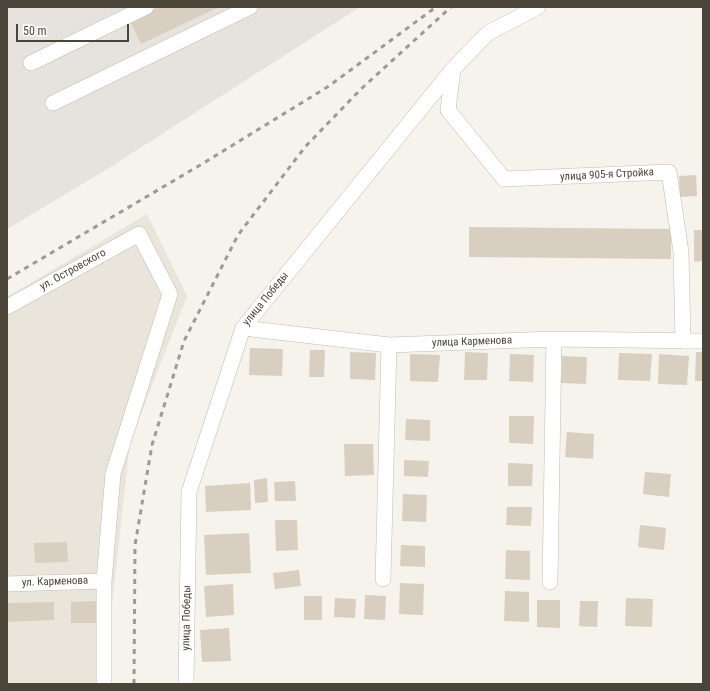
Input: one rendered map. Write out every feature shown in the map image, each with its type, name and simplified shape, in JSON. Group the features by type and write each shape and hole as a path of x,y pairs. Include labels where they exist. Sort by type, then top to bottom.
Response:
{"street":[{"path":"31,63 146,7"},
{"path":"53,103 250,7"},
{"name":"улица Победы","path":"186,684 189,492 243,328 453,69 488,34 538,7"},
{"name":"улица 905-я Стройка","path":"453,69 448,110 504,179 669,172 681,252 683,341"},
{"name":"ул. Островского","path":"7,307 139,234 170,294 113,474 104,581"},
{"name":"улица Карменова","path":"243,328 389,345 554,339 703,341"},
{"path":"550,582 554,339"},
{"path":"383,579 389,345"},
{"path":"104,581 104,684"},
{"name":"ул. Карменова","path":"7,584 104,581"}],"shaded area":[{"path":"7,7 360,7 112,166 7,229"},
{"path":"147,214 187,296 130,442 108,643 110,684 7,684 7,297"}],"building":[{"path":"159,7 219,7 141,44 130,21"},
{"path":"696,175 697,196 680,197 679,176"},
{"path":"469,227 671,229 671,259 469,257"},
{"path":"694,230 703,230 703,261 694,262"},
{"path":"250,348 283,349 282,376 249,375"},
{"path":"310,350 325,350 324,377 309,377"},
{"path":"350,352 376,353 375,380 350,379"},
{"path":"465,352 488,353 487,380 464,380"},
{"path":"696,352 703,352 703,381 695,381"},
{"path":"619,353 652,354 650,381 618,380"},
{"path":"410,354 440,355 438,382 410,381"},
{"path":"510,354 534,355 533,382 509,381"},
{"path":"659,354 689,356 687,385 658,384"},
{"path":"562,356 587,357 586,384 561,383"},
{"path":"509,416 534,416 533,444 509,443"},
{"path":"406,419 430,420 430,441 405,440"},
{"path":"567,432 594,434 593,459 565,457"},
{"path":"344,444 373,444 374,475 345,476"},
{"path":"404,460 429,461 428,477 404,476"},
{"path":"508,463 533,464 532,486 508,486"},
{"path":"645,472 671,474 669,497 643,494"},
{"path":"267,478 268,502 255,503 254,480"},
{"path":"295,481 296,501 275,501 274,482"},
{"path":"250,483 251,510 206,512 205,486"},
{"path":"403,494 427,495 426,522 402,521"},
{"path":"507,507 532,507 531,526 506,525"},
{"path":"275,520 297,520 298,550 276,551"},
{"path":"640,525 666,528 664,550 638,547"},
{"path":"249,533 251,573 206,575 204,535"},
{"path":"67,542 68,562 35,563 34,543"},
{"path":"401,545 425,546 425,567 400,566"},
{"path":"506,550 530,551 530,580 505,579"},
{"path":"299,570 301,586 275,589 273,573"},
{"path":"400,583 424,584 423,615 399,614"},
{"path":"233,584 234,615 206,617 204,586"},
{"path":"505,591 529,592 529,622 504,621"},
{"path":"365,595 386,596 385,620 364,619"},
{"path":"304,596 322,596 322,620 304,620"},
{"path":"335,598 356,599 355,618 334,617"},
{"path":"626,598 653,599 652,627 625,626"},
{"path":"537,600 560,600 560,628 537,627"},
{"path":"96,601 96,623 71,623 71,602"},
{"path":"580,601 598,601 597,627 579,626"},
{"path":"54,602 54,620 7,622 7,603"},
{"path":"229,628 231,661 202,662 200,630"}],"railway":[{"path":"7,279 202,164 329,86 436,7"},
{"path":"134,684 135,545 152,445 184,341 238,235 305,147 361,89 451,7"}]}
